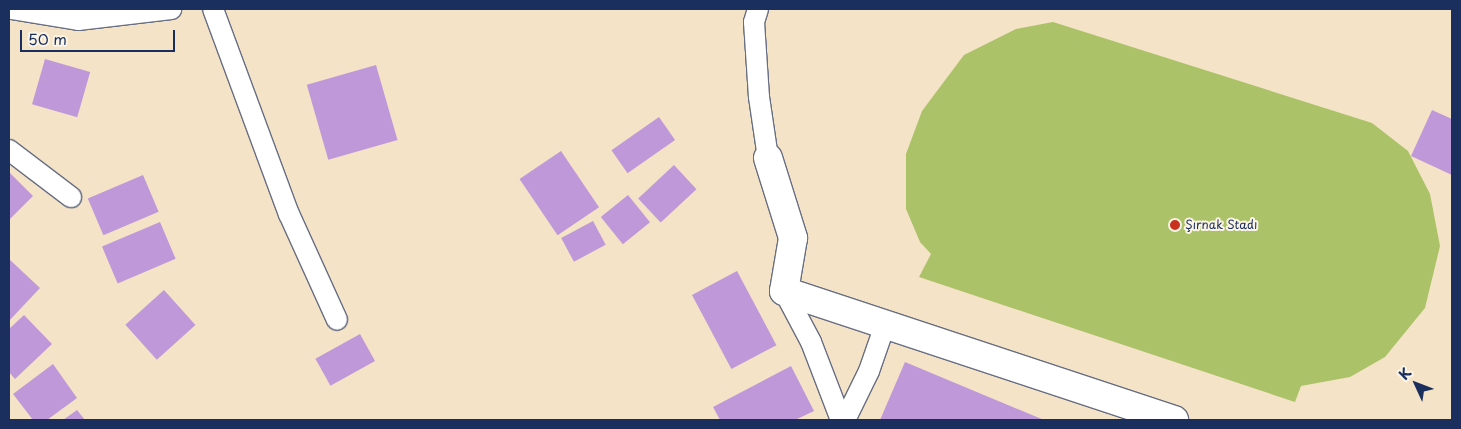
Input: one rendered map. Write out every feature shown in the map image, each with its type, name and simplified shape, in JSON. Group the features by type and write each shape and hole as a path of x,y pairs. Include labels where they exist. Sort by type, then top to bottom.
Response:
{"street":[{"path":"11,9 78,20 172,9"},
{"path":"213,9 289,214 337,320"},
{"path":"758,9 754,22 759,97 768,158 793,238 784,292 811,342 842,420"},
{"path":"9,150 71,197"},
{"path":"784,292 1174,420"},
{"path":"846,420 869,371 885,325"}],"green space":[{"name":"Şırnak Stadı","path":"1053,22 1372,123 1408,151 1430,194 1440,246 1425,308 1385,357 1350,377 1301,386 1295,402 919,277 931,254 920,242 906,209 906,154 922,111 964,55 1016,29"}],"building":[{"path":"45,59 90,72 77,117 32,104"},
{"path":"376,65 397,140 328,160 307,85"},
{"path":"1432,110 1452,119 1452,175 1411,156"},
{"path":"659,117 675,140 628,173 611,150"},
{"path":"561,151 599,207 558,235 520,179"},
{"path":"674,165 697,189 661,223 638,198"},
{"path":"9,172 33,196 9,220"},
{"path":"143,175 159,212 103,235 88,198"},
{"path":"628,195 650,222 623,244 601,217"},
{"path":"593,221 606,245 574,262 561,238"},
{"path":"160,222 176,259 118,283 102,247"},
{"path":"9,259 40,288 9,321"},
{"path":"737,271 776,345 731,369 692,295"},
{"path":"164,290 195,325 157,360 125,325"},
{"path":"24,315 52,344 15,379 9,372 9,329"},
{"path":"360,334 375,361 330,386 315,359"},
{"path":"905,362 1044,420 880,420"},
{"path":"53,364 77,398 47,420 33,420 13,394"},
{"path":"791,366 814,411 795,420 720,420 713,407"},
{"path":"77,410 85,420 63,420"}],"place":[{"name":"Şırnak Stadı","path":"1175,225"}]}
